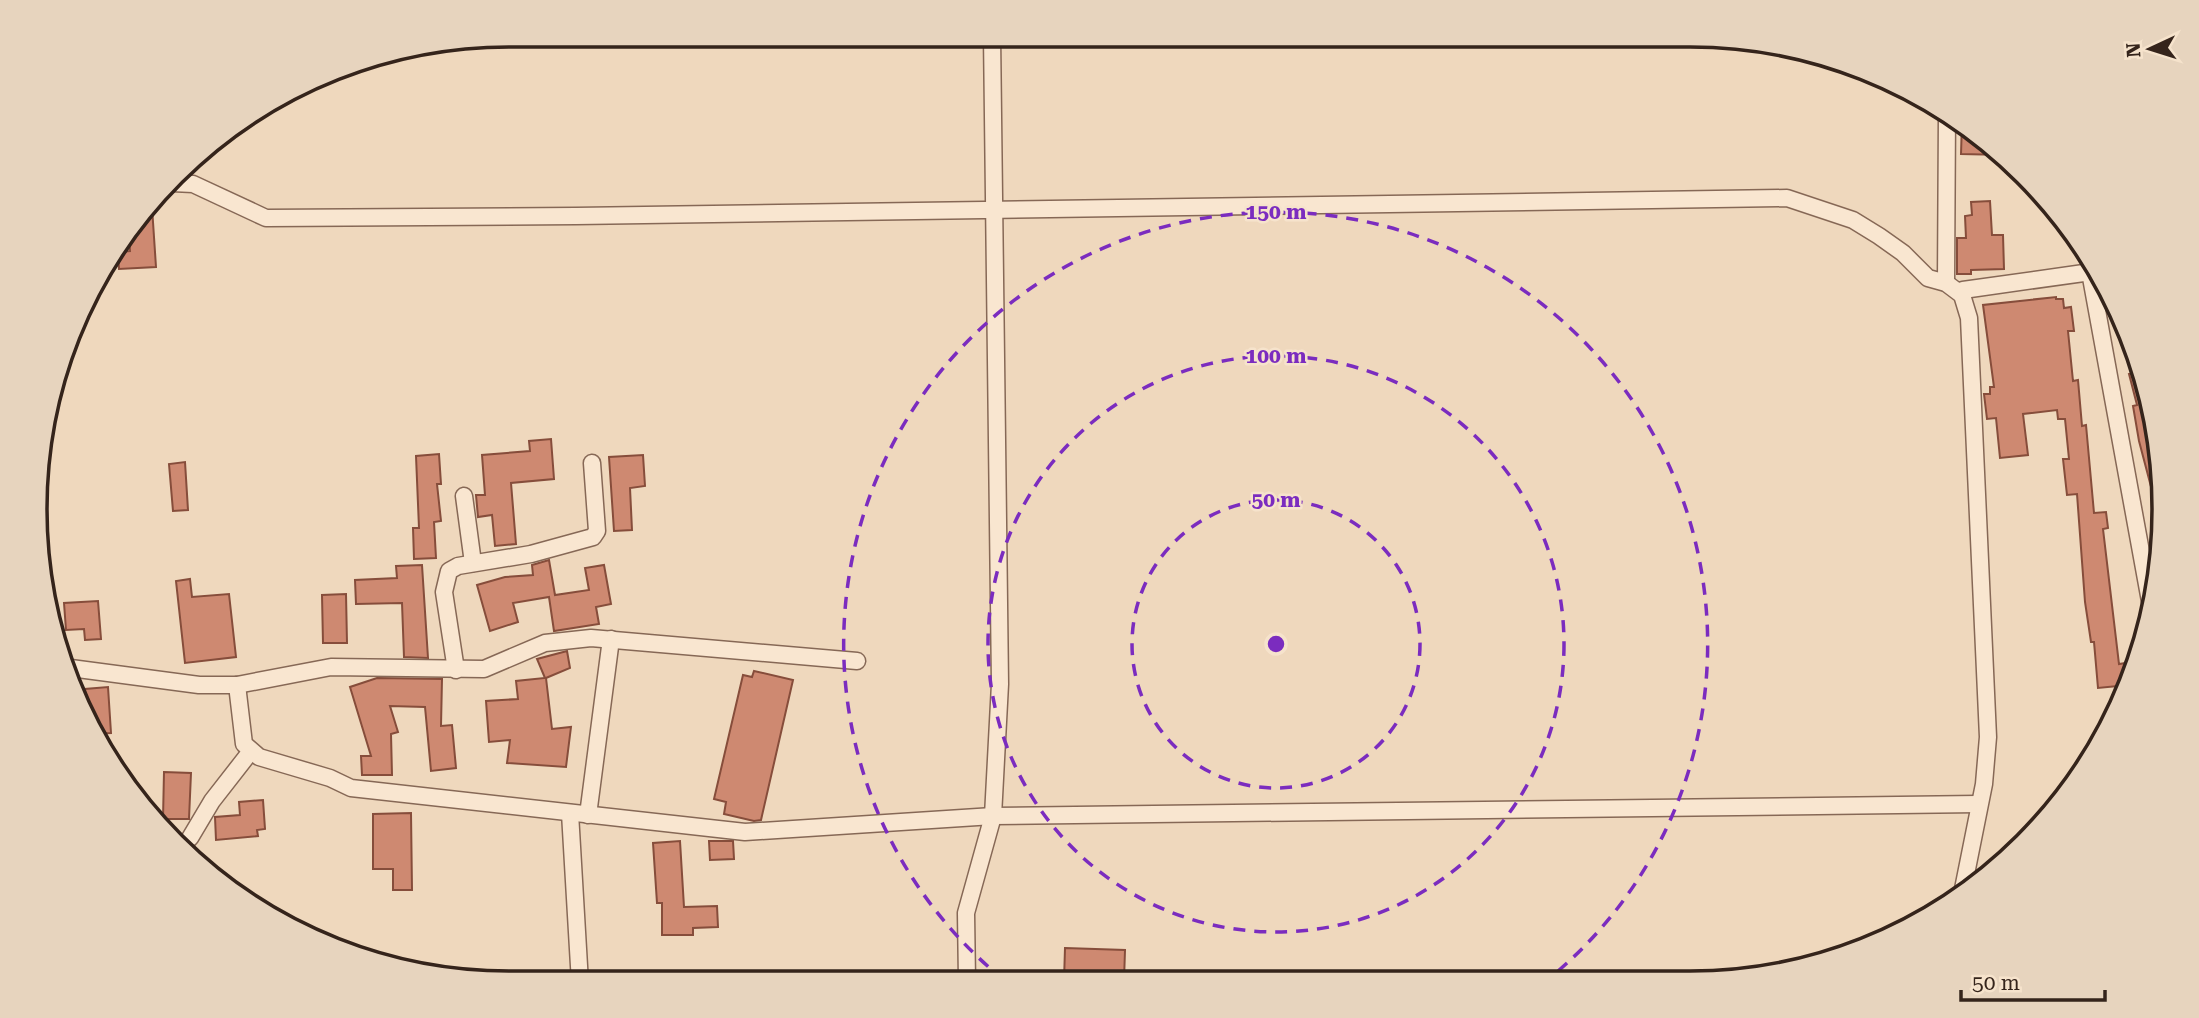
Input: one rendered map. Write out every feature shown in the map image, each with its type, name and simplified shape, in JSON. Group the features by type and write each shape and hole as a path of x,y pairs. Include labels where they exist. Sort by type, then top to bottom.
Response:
{"street":[{"path":"967,971 966,913 993,816 1000,684 992,47"},
{"path":"1945,283 1947,125"},
{"path":"181,183 193,184 266,218 1787,198 1853,220 1903,253 1928,278 1945,283 1962,295 1969,317 1987,737 1986,770 1965,880"},
{"path":"1962,295 1963,290 2086,272"},
{"path":"2098,293 2146,579"},
{"path":"456,670 444,592 446,578 458,566 531,554 593,537 597,531 592,463"},
{"path":"464,496 473,563"},
{"path":"76,669 199,685 237,685 331,667 484,669 545,643 591,638 857,661"},
{"path":"588,815 611,639"},
{"path":"237,685 244,744 251,751 259,757 351,788 744,832 993,816 1978,804"},
{"path":"190,838 212,801 251,751"},
{"path":"570,813 579,971"}],"building":[{"path":"1962,136 1985,155 1961,154"},
{"path":"1990,201 1992,235 2003,235 2004,269 1971,270 1971,274 1957,274 1957,238 1966,238 1965,216 1972,215 1971,202"},
{"path":"153,216 156,267 119,269 119,262 125,251 130,251 130,246"},
{"path":"2056,297 2063,299 2064,308 2071,307 2074,331 2068,331 2073,381 2078,380 2082,426 2086,425 2094,513 2106,512 2108,528 2103,529 2119,664 2125,663 2117,686 2098,688 2094,642 2091,642 2085,602 2077,494 2067,495 2063,459 2069,459 2065,419 2058,419 2057,410 2023,414 2028,455 2000,458 1996,418 1987,419 1984,394 1990,394 1990,387 1994,387 1983,305"},
{"path":"2129,374 2136,389 2143,419 2151,488 2139,441 2133,406 2137,405"},
{"path":"551,439 554,479 511,483 516,544 495,546 492,515 478,517 476,495 485,495 482,455 530,451 529,441"},
{"path":"439,454 441,484 437,484 441,521 434,522 436,558 414,559 413,528 419,528 416,456"},
{"path":"643,455 645,486 630,488 632,530 614,531 609,457"},
{"path":"185,462 188,510 173,511 169,464"},
{"path":"549,560 555,595 589,590 585,568 604,565 611,604 596,607 599,624 554,631 549,597 513,603 518,622 490,631 477,585 505,577 533,575 532,565"},
{"path":"422,565 428,658 404,657 402,603 356,604 355,580 397,578 396,566"},
{"path":"190,579 192,597 229,594 236,657 185,663 176,581"},
{"path":"346,594 347,643 323,643 322,595"},
{"path":"98,601 101,639 85,640 84,629 66,630 64,603"},
{"path":"567,651 570,668 546,678 552,729 571,727 566,767 507,763 510,740 489,742 486,701 518,699 516,681 545,678 537,659"},
{"path":"754,671 793,680 761,820 754,821 724,814 726,802 714,799 743,675 752,677"},
{"path":"377,678 442,679 441,726 452,725 456,768 431,771 425,707 390,706 398,732 391,734 392,775 362,775 361,756 371,756 350,687"},
{"path":"108,687 111,733 106,733 85,689"},
{"path":"164,772 191,773 189,819 167,819 163,814"},
{"path":"263,800 265,829 257,830 258,836 216,840 215,817 240,815 239,802"},
{"path":"411,813 412,890 393,890 393,869 373,869 373,814"},
{"path":"680,841 684,907 717,906 718,927 693,928 693,935 662,935 662,903 657,903 653,843"},
{"path":"709,841 733,841 734,859 710,860"},
{"path":"1065,948 1125,950 1124,971 1064,971"}]}
